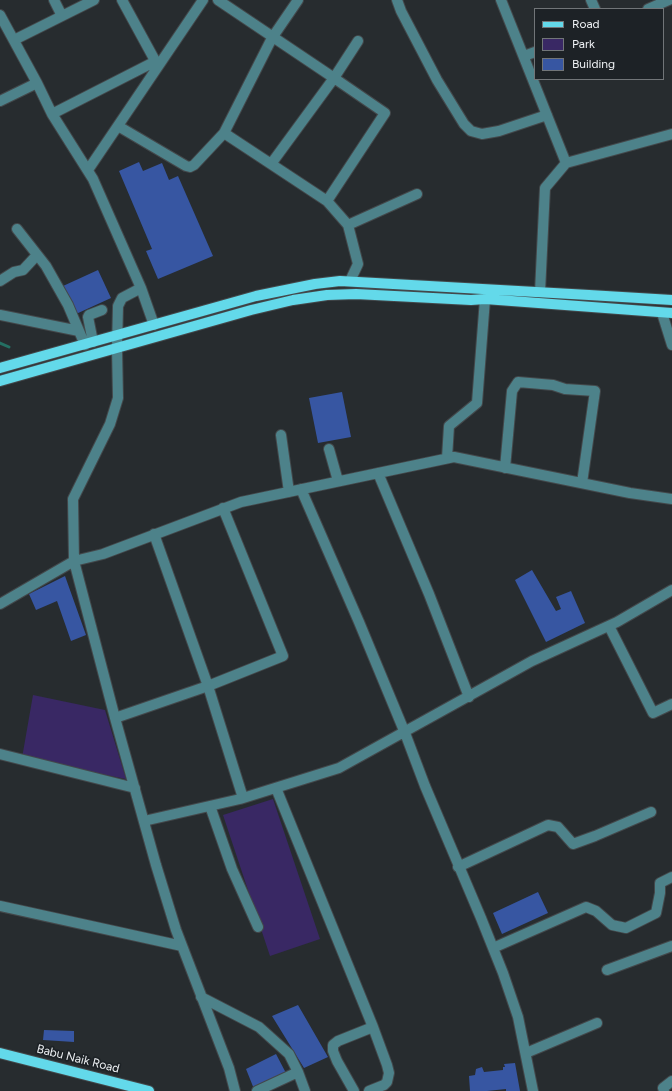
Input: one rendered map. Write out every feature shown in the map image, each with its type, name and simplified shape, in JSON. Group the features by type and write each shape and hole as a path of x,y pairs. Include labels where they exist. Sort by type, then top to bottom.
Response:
{"main road":[{"path":"0,368 256,296 315,284 340,281 672,300"},
{"path":"0,381 251,310 293,300 327,295 356,294 463,300 485,299 667,313"},
{"name":"Babu Naik Road","path":"0,1053 149,1091"}],"street":[{"path":"54,0 62,16"},
{"path":"14,40 94,0"},
{"path":"122,0 157,64"},
{"path":"88,170 157,64 203,0"},
{"path":"218,0 385,113 327,201"},
{"path":"118,126 186,166 194,165 224,133 274,37 298,0"},
{"path":"397,0 437,80 464,124 471,131 482,134 499,131 547,115"},
{"path":"502,0 566,162"},
{"path":"650,8 669,0"},
{"path":"0,15 52,114 93,179 142,288 154,325"},
{"path":"271,164 334,78 358,41"},
{"path":"524,56 534,52"},
{"path":"52,114 157,64"},
{"path":"0,101 37,83"},
{"path":"224,133 327,201 348,226 358,264 350,281"},
{"path":"540,292 545,188 566,162 672,134"},
{"path":"348,226 417,194"},
{"path":"17,229 46,266 68,305 79,331 89,343"},
{"path":"0,281 14,272 23,270 37,255"},
{"path":"142,288 122,298 118,306 118,398 110,424 73,499 74,562 115,718 160,879 176,930 228,1068 235,1091"},
{"path":"447,458 450,426 477,403 485,299"},
{"path":"89,343 88,317 89,315 102,310"},
{"path":"667,313 672,345"},
{"path":"0,315 79,331"},
{"path":"505,468 512,391 518,382 553,385 565,389 596,391 582,483"},
{"path":"281,435 289,492"},
{"path":"329,449 338,481"},
{"path":"0,604 74,562 103,554 222,508 241,502 447,458 454,457 630,493 672,499"},
{"path":"378,473 429,594 469,697"},
{"path":"301,489 359,622 405,732 458,867 493,948 518,1017 533,1091"},
{"path":"115,718 208,686 283,656 222,508"},
{"path":"154,534 208,686 243,798"},
{"path":"144,821 243,798 339,768 532,662 609,626 672,590"},
{"path":"609,626 653,713 672,704"},
{"path":"0,754 135,788"},
{"path":"276,788 387,1065 389,1074 387,1082 384,1085 369,1091"},
{"path":"210,806 232,869 258,928"},
{"path":"458,867 548,825 558,827 573,844 651,812"},
{"path":"493,948 586,907 596,911 612,925 626,928 656,913 660,893 660,883 672,877"},
{"path":"0,906 182,946"},
{"path":"607,970 672,946"},
{"path":"201,997 259,1027 289,1054 305,1091"},
{"path":"526,1054 597,1023"},
{"path":"354,1091 333,1051 333,1045 338,1041 373,1027"},
{"path":"257,1091 298,1072"},
{"path":"664,1091 662,1088 672,1081"}],"green space":[{"path":"33,695 105,710 126,779 22,758"},
{"path":"273,799 320,939 270,956 223,815"}],"building":[{"path":"139,162 143,171 162,163 169,180 178,176 213,256 158,279 146,251 152,249 119,171"},
{"path":"98,270 111,298 76,314 63,286"},
{"path":"342,392 351,437 318,443 309,398"},
{"path":"532,570 556,611 561,609 556,597 571,591 585,623 546,642 515,580"},
{"path":"65,576 86,635 71,641 57,601 36,610 29,594"},
{"path":"538,892 548,913 502,934 493,913"},
{"path":"298,1005 328,1057 304,1068 272,1016"},
{"path":"44,1030 74,1031 74,1042 43,1040"},
{"path":"276,1054 287,1075 254,1089 246,1069"},
{"path":"515,1063 520,1091 506,1091 506,1089 470,1091 469,1076 475,1075 476,1069 482,1067 484,1072 503,1070 503,1067 505,1067 504,1064"}],"waterway":[{"path":"0,343 9,347"}]}
